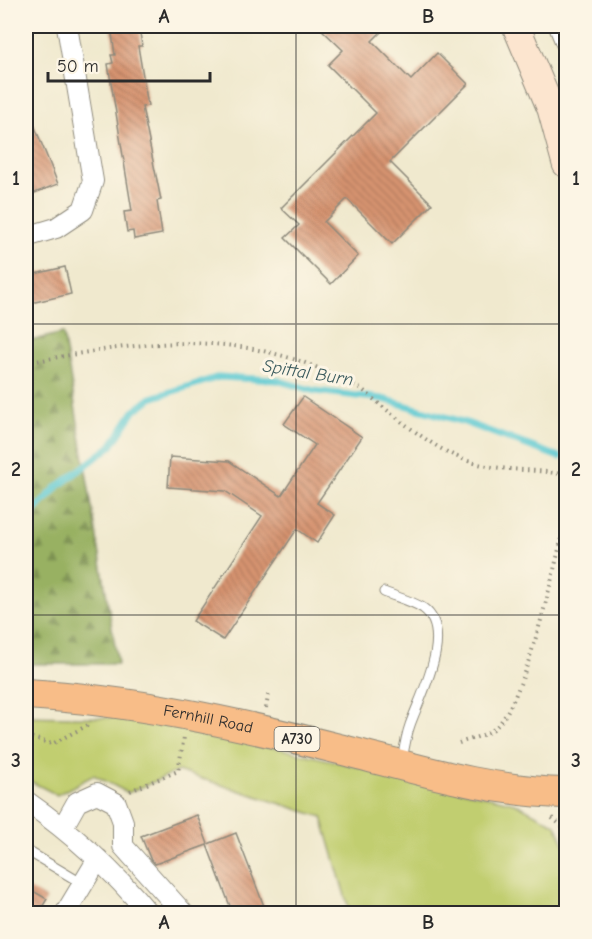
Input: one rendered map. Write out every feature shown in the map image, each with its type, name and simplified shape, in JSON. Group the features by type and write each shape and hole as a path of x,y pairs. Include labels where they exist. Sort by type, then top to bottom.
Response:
{"main road":[{"name":"Fernhill Road","path":"26,694 124,703 220,719 488,786 567,793"}],"street":[{"path":"26,237 56,228 83,210 93,181 67,26"},
{"path":"516,26 551,110 567,164"},
{"path":"559,26 567,43"},
{"path":"63,827 77,802 97,793 116,803 123,822 123,846 184,914"},
{"path":"26,801 63,827 98,859 149,914"},
{"path":"65,914 98,859"}],"lane":[{"path":"384,592 423,608 432,619 436,634 436,652 408,729 401,766"},
{"path":"26,850 83,884"}],"path":[{"path":"26,363 117,346 200,341 284,355 356,385 421,436 467,461 511,470 542,470 567,475"},
{"path":"459,743 495,729 509,712 546,603 563,532"},
{"path":"116,803 128,793 178,771 184,737"}],"green space":[{"path":"63,333 118,664 26,664 26,342"},
{"path":"26,716 116,718 169,723 515,803 556,825 566,848 566,913 350,913 322,817 178,771 128,793 94,775 57,795 26,779"}],"building":[{"path":"139,26 142,46 138,46 148,106 142,107 161,200 157,201 162,234 134,239 133,231 127,232 124,212 132,211 108,64 113,63 111,55 115,55 111,27"},
{"path":"318,26 387,26 372,41 411,80 437,53 468,84 390,162 432,204 392,244 347,199 324,222 358,256 331,284 285,238 299,225 281,208 376,113 328,65 343,50"},
{"path":"26,105 58,184 32,194 26,178"},
{"path":"65,267 71,294 26,304 26,276"},
{"path":"303,397 362,437 317,503 335,515 317,543 297,529 223,640 193,621 262,516 225,491 168,487 170,457 229,461 281,496 315,445 284,424"},
{"path":"197,815 208,844 236,833 267,914 233,914 207,845 155,864 150,858 141,836"},
{"path":"26,887 47,899 38,914 26,914"}],"waterway":[{"name":"Spittal Burn","path":"26,520 57,487 111,446 134,411 151,398 219,377 276,380 315,391 383,399 464,422 559,457"}]}
